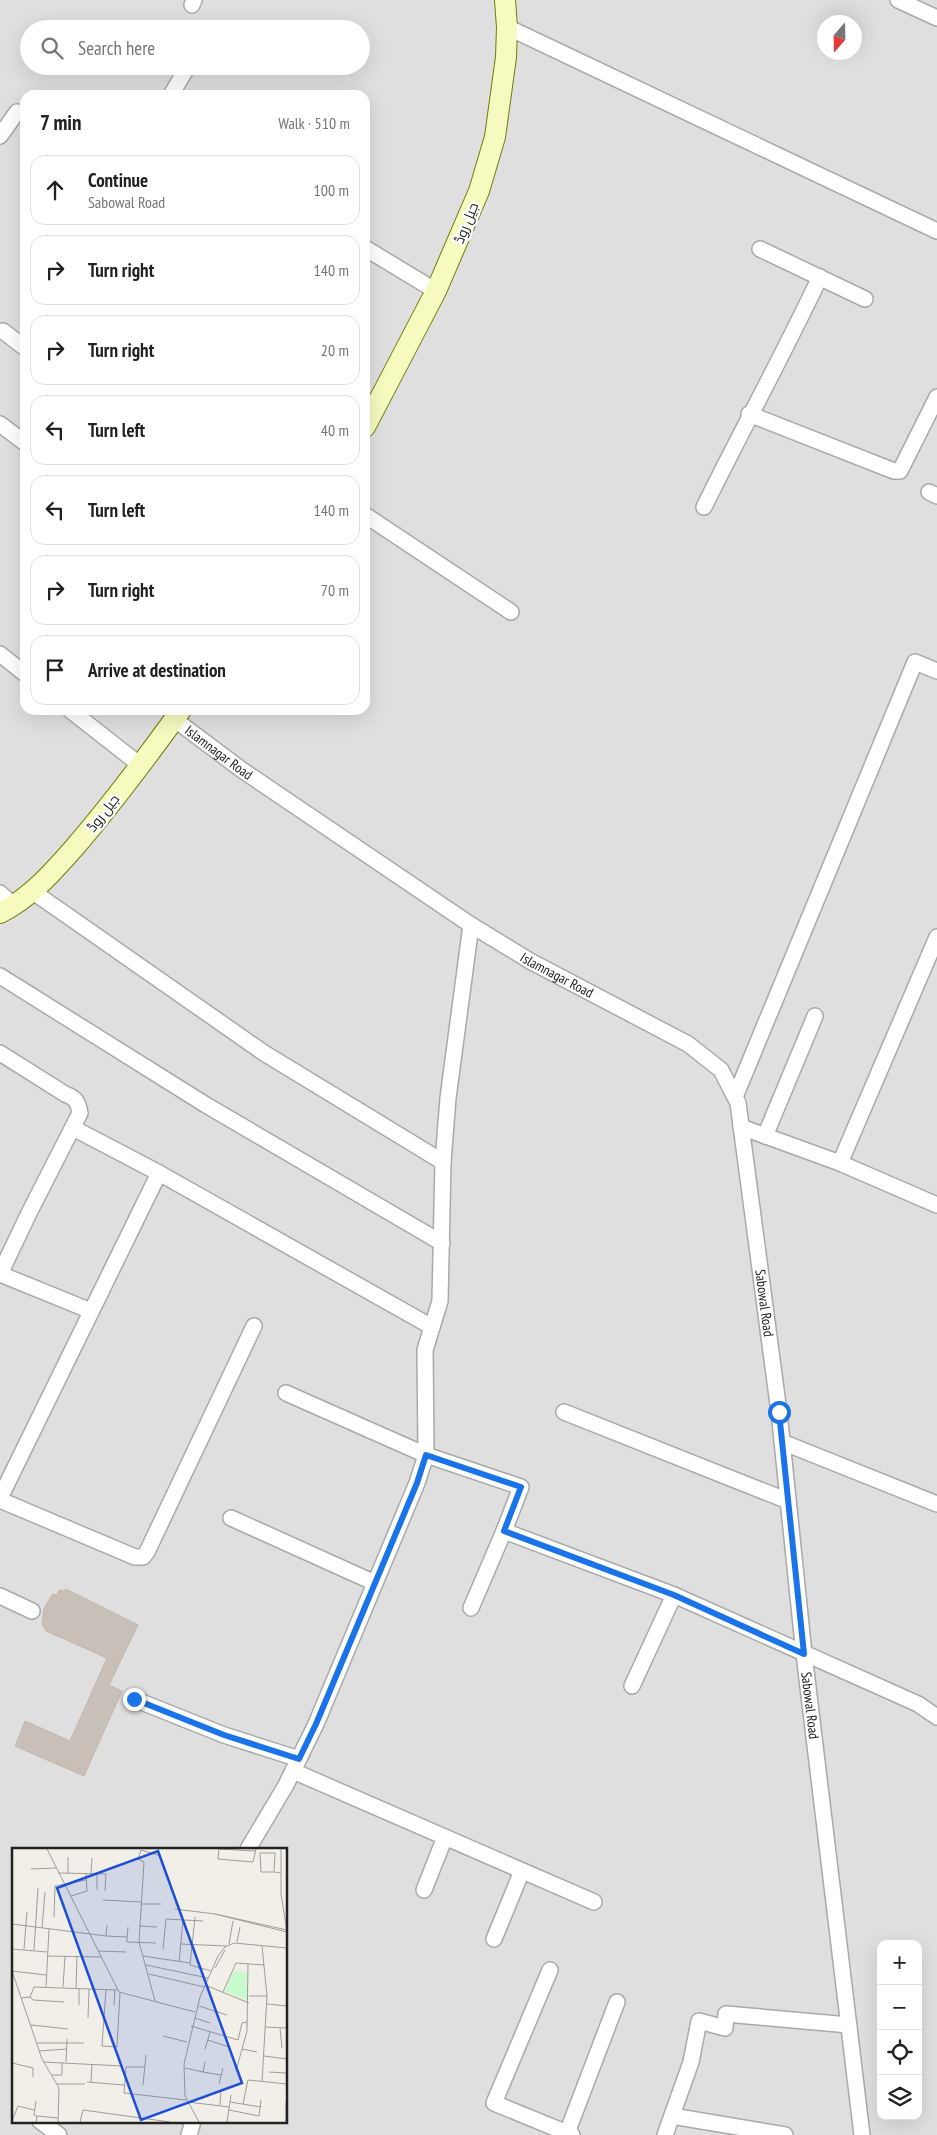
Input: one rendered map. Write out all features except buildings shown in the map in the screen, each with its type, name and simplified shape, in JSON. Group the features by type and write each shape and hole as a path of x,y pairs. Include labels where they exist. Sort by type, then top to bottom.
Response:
{"main road":[{"name":"جیل روڈ","path":"370,417 436,292 479,191 495,137 506,58 502,9"},
{"name":"جیل روڈ","path":"0,928 5,904 32,891 43,882 96,823 178,715"}],"street":[{"path":"898,0 936,15"},
{"path":"502,9 937,231"},
{"path":"174,90 183,75"},
{"path":"0,136 17,112"},
{"path":"760,249 865,299"},
{"path":"370,251 436,292"},
{"path":"704,508 750,414 783,355 820,277"},
{"path":"2,331 20,344"},
{"path":"750,414 894,471 900,471 937,397"},
{"path":"0,424 20,439"},
{"path":"370,518 511,612"},
{"path":"0,654 20,670"},
{"path":"735,1097 916,662 937,671"},
{"path":"76,715 140,765"},
{"name":"Islamnagar Road","path":"178,715 242,770 471,926 530,961 688,1044 722,1070 738,1103 741,1127"},
{"path":"32,891 264,1053 443,1162"},
{"path":"249,1848 296,1765 316,1724 417,1483 426,1455 425,1350 440,1301 443,1162 448,1098 471,926"},
{"path":"840,1163 937,937"},
{"path":"0,976 206,1105 442,1243"},
{"path":"765,1136 815,1016"},
{"path":"0,1053 64,1094 74,1097 78,1102 80,1113 0,1274 92,1312"},
{"path":"741,1127 840,1163 937,1205"},
{"name":"Sabowal Road","path":"741,1127 782,1442 804,1654 862,2135"},
{"path":"73,1128 159,1173 432,1327"},
{"path":"159,1173 0,1499 135,1557 142,1557 147,1552 254,1326"},
{"path":"286,1393 426,1455 521,1487 471,1608"},
{"path":"564,1412 788,1501"},
{"path":"782,1442 937,1504"},
{"path":"231,1518 375,1583"},
{"path":"504,1531 674,1595 918,1704 937,1717"},
{"path":"632,1686 674,1595"},
{"path":"0,1596 32,1611"},
{"path":"134,1699 296,1765 445,1837 594,1902"},
{"path":"424,1890 445,1837"},
{"path":"494,1939 522,1870"},
{"path":"550,1970 494,2103 569,2134 617,2002"},
{"path":"665,2135 691,2062 699,2021 725,2028 726,2014 849,2025"},
{"path":"672,2116 785,2135"},
{"path":"41,2122 59,2135"},
{"path":"189,2135 193,2122"}],"shaded area":[{"path":"0,0 937,0 937,2135 0,2135"}],"route":[{"path":"134,1699 224,1735 299,1759 316,1724 417,1483 426,1455 521,1487 504,1531 674,1595 804,1654 779,1412"}]}
